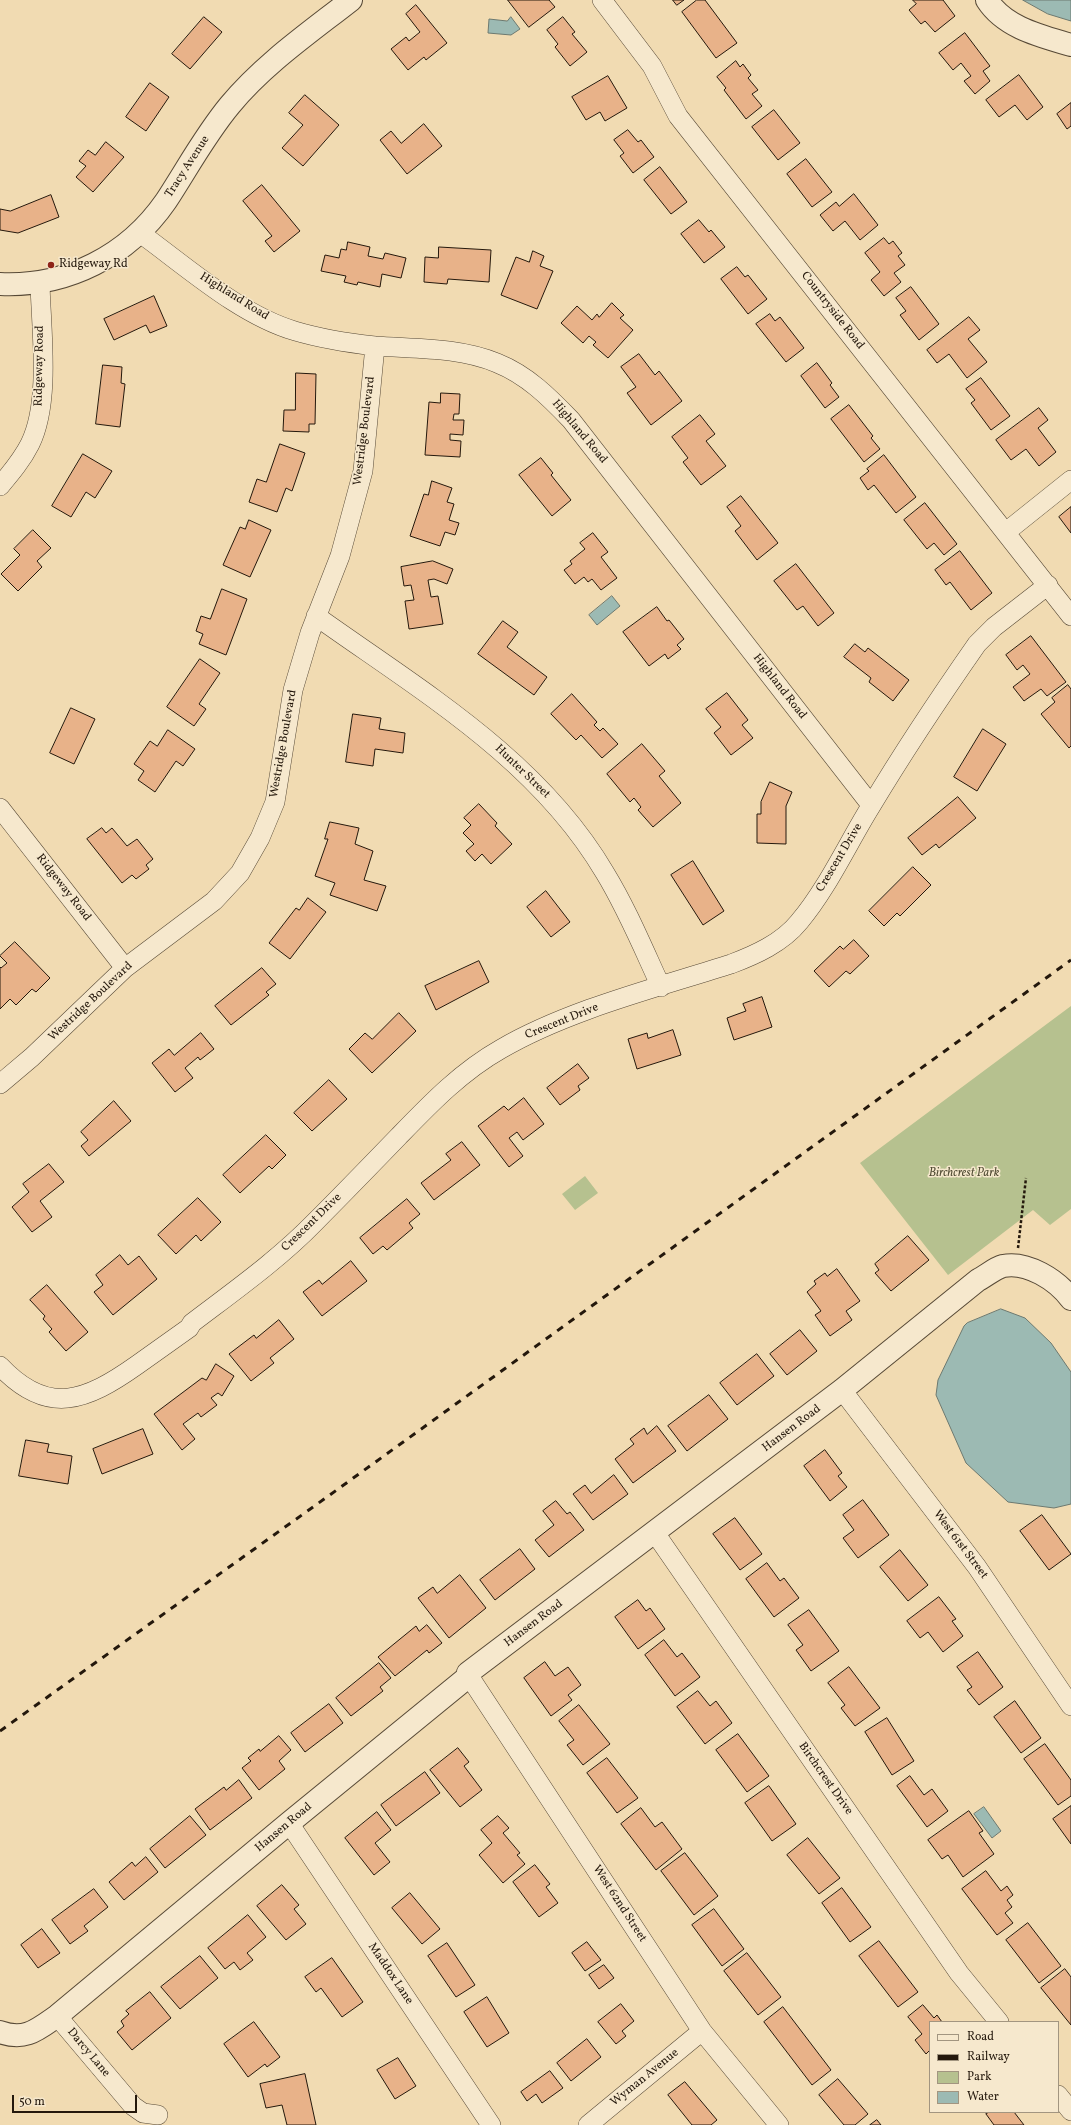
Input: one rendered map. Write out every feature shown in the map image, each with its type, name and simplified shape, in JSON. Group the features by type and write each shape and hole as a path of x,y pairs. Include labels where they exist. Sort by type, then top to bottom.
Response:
{"street":[{"name":"Tracy Avenue","path":"0,284 22,285 56,280 87,268 117,251 140,233 165,202 230,105 286,50 351,0"},
{"name":"Countryside Road","path":"602,0 652,66 682,121 1071,616"},
{"path":"987,0 1008,21 1031,33 1071,45"},
{"name":"Highland Road","path":"140,233 221,292 256,314 293,331 334,341 467,354 497,363 524,377 549,397 571,420 871,805"},
{"name":"Ridgeway Road","path":"0,486 16,467 30,443 39,415 42,386 40,283"},
{"name":"Westridge Boulevard","path":"0,1084 32,1057 125,968 214,901 240,873 260,838 275,802 293,690 316,616 340,556 363,471 375,346"},
{"path":"1006,532 1071,480"},
{"name":"Crescent Drive","path":"0,1366 26,1389 47,1397 70,1399 91,1393 112,1383 189,1328 192,1322 246,1282 280,1254 313,1224 432,1102 464,1073 500,1049 539,1028 755,955 779,940 799,923 814,901 871,805 977,644 994,627 1048,585"},
{"name":"Hunter Street","path":"316,616 455,714 498,747 539,786 574,827 605,872 631,920 661,986"},
{"name":"Ridgeway Road","path":"0,808 125,968"},
{"path":"1024,1260 1063,1288 1071,1299"},
{"name":"Hansen Road","path":"0,2032 19,2036 34,2033 57,2016 469,1676 468,1673 842,1390 978,1280 1003,1266 1024,1260"},
{"name":"West 61st Street","path":"842,1390 977,1567 1071,1706"},
{"name":"Birchcrest Drive","path":"655,1533 959,1973 998,2021"},
{"name":"West 62nd Street","path":"469,1676 702,2031 779,2125"},
{"name":"Maddox Lane","path":"289,1823 491,2125"},
{"name":"Darcy Lane","path":"57,2016 133,2106 143,2113 158,2115"},
{"name":"Wyman Avenue","path":"588,2125 702,2031"},
{"path":"1059,2096 1071,2111"}],"path":[{"path":"1024,1260 1026,1178"}],"green space":[{"name":"Birchcrest Park","path":"1071,1006 1071,1209 1050,1225 1033,1210 948,1275 860,1163"},
{"path":"585,1176 598,1193 575,1210 562,1194"}],"water":[{"path":"1023,0 1071,0 1071,21 1048,14"},
{"path":"511,17 520,29 511,35 488,33 489,19 507,21"},
{"path":"612,596 620,606 597,625 589,615"},
{"path":"1001,1309 1025,1318 1051,1343 1071,1372 1071,1504 1054,1508 1008,1502 966,1463 936,1395 938,1380 964,1326 967,1323"},
{"path":"984,1807 1001,1831 992,1838 974,1814"}],"building":[{"path":"508,0 549,0 555,7 529,27"},
{"path":"673,0 684,0 677,5"},
{"path":"697,0 705,0 737,43 716,58 682,12"},
{"path":"913,0 943,0 955,16 935,32 925,21 921,24 909,10 916,4"},
{"path":"416,5 447,43 426,60 424,57 408,70 391,49 406,37 409,41 420,32 406,14"},
{"path":"204,17 222,32 190,69 172,54"},
{"path":"563,17 575,32 572,34 587,52 570,66 555,47 558,44 547,30"},
{"path":"965,33 990,66 983,71 990,81 975,94 964,81 971,76 961,63 953,70 939,53"},
{"path":"736,61 740,67 743,64 751,75 748,78 758,90 752,94 762,106 746,119 724,90 726,88 717,77"},
{"path":"1019,75 1043,107 1027,120 1015,105 999,117 986,100"},
{"path":"608,76 627,108 605,121 600,112 586,120 572,97"},
{"path":"150,83 169,97 146,131 126,117"},
{"path":"305,95 339,125 303,166 282,148 303,125 289,113"},
{"path":"1071,103 1071,126 1067,129 1057,114"},
{"path":"774,110 800,143 778,160 752,127"},
{"path":"424,124 442,146 407,174 380,140 391,131 401,143"},
{"path":"628,130 638,142 641,140 654,157 633,173 620,156 624,153 614,140"},
{"path":"106,142 124,157 93,192 76,177 86,166 79,161 88,150 95,155"},
{"path":"806,159 832,192 812,207 787,174"},
{"path":"660,167 687,202 671,214 644,180"},
{"path":"262,185 300,231 274,252 265,241 272,236 243,201"},
{"path":"854,194 878,225 860,240 845,221 833,231 820,215 836,202 839,206"},
{"path":"51,195 59,217 18,233 0,230 0,209 10,211"},
{"path":"699,220 709,232 711,230 725,247 704,263 681,234"},
{"path":"884,238 889,244 893,241 902,253 898,256 905,265 894,273 901,282 884,296 871,280 880,272 865,253"},
{"path":"348,242 370,247 368,256 383,259 385,253 406,258 401,278 382,274 380,287 358,282 357,285 344,282 346,276 321,271 325,255 339,258 341,249 346,250"},
{"path":"439,247 491,250 489,282 448,279 447,284 424,282 425,257 438,258"},
{"path":"533,251 544,256 540,266 553,271 537,309 501,295 516,257 529,262"},
{"path":"737,267 745,277 748,275 767,299 748,314 721,279"},
{"path":"911,287 939,324 919,340 900,315 906,311 896,298"},
{"path":"154,296 167,326 150,333 146,325 114,340 104,319"},
{"path":"612,303 624,315 620,318 633,330 608,358 593,345 596,342 589,336 583,343 561,323 577,306 592,320 597,314 599,317"},
{"path":"770,314 775,321 780,317 804,348 786,362 756,324"},
{"path":"969,317 980,330 968,339 987,362 967,378 949,354 937,363 927,350"},
{"path":"639,354 655,375 659,371 682,401 651,425 627,393 636,387 621,367"},
{"path":"817,363 832,383 830,385 839,397 825,408 801,376"},
{"path":"103,365 122,367 121,383 125,384 120,427 96,424"},
{"path":"296,373 316,374 315,424 309,424 309,432 283,431 284,410 295,410"},
{"path":"981,378 1010,416 991,430 971,403 975,400 966,389"},
{"path":"441,393 460,394 459,414 454,414 453,420 464,420 463,435 450,434 450,440 461,441 460,457 425,455 429,402 440,403"},
{"path":"849,405 873,436 871,438 880,449 864,462 831,419"},
{"path":"1039,408 1048,420 1038,428 1056,452 1039,466 1026,449 1011,460 996,440"},
{"path":"700,415 715,434 706,441 726,466 701,485 683,462 688,458 672,437"},
{"path":"280,444 305,453 292,491 286,488 277,512 249,502 257,479 266,482"},
{"path":"83,454 112,471 95,498 86,492 71,517 52,506"},
{"path":"884,455 916,497 896,513 874,485 868,490 860,478 869,471 867,469"},
{"path":"541,458 553,473 551,475 571,500 552,516 519,475"},
{"path":"432,481 452,488 447,502 454,504 449,520 459,523 455,535 445,532 440,546 410,536 424,494 428,495"},
{"path":"741,496 778,543 757,560 735,531 741,526 727,507"},
{"path":"925,503 957,544 944,555 934,543 927,549 904,520"},
{"path":"1071,507 1071,533 1059,517"},
{"path":"249,520 271,530 250,577 223,565 240,527 245,529"},
{"path":"33,530 51,548 37,561 42,567 18,591 1,574 20,555 14,549"},
{"path":"593,533 608,552 601,557 617,578 601,590 592,579 588,582 584,577 575,584 564,570 572,564 570,561 585,549 580,543"},
{"path":"960,551 992,593 971,610 950,582 946,585 935,570"},
{"path":"433,561 453,569 447,584 434,579 428,580 431,597 438,596 443,624 409,629 405,601 414,600 411,585 404,586 401,567"},
{"path":"796,564 834,613 818,626 803,606 797,610 774,581"},
{"path":"222,589 247,599 226,655 199,644 203,634 196,631 201,616 210,619"},
{"path":"657,607 667,621 669,620 684,639 677,645 681,649 668,659 665,654 649,666 623,632"},
{"path":"503,621 518,632 507,647 547,677 534,695 478,654"},
{"path":"1031,636 1066,682 1047,696 1041,689 1024,701 1013,687 1030,674 1023,665 1017,670 1006,655"},
{"path":"855,644 865,652 868,648 909,680 893,701 869,682 871,678 844,657"},
{"path":"200,659 220,673 199,704 206,709 194,726 167,707"},
{"path":"1068,685 1071,689 1071,746 1069,748 1041,714 1055,702 1052,698"},
{"path":"727,693 748,720 742,725 753,738 731,755 714,733 721,727 706,709"},
{"path":"572,694 597,722 594,725 600,731 603,728 618,744 602,758 581,735 576,740 551,714"},
{"path":"71,708 95,719 74,764 50,753"},
{"path":"353,714 381,718 379,729 405,733 403,753 375,749 373,766 346,762"},
{"path":"983,729 1006,744 977,791 954,777"},
{"path":"168,730 195,749 183,766 176,761 155,792 138,780 144,771 134,764 150,741 157,746"},
{"path":"642,744 665,771 659,776 681,803 653,827 638,810 641,807 634,798 630,802 607,774"},
{"path":"770,782 792,792 786,806 786,844 757,843 757,814 761,814 761,802"},
{"path":"958,797 976,818 939,848 936,844 922,855 908,838"},
{"path":"479,804 497,823 495,826 512,844 491,864 482,854 475,861 466,851 474,844 463,833 471,825 464,818"},
{"path":"330,822 359,828 355,844 373,851 364,880 386,886 377,911 330,895 335,883 315,876 328,839 325,839"},
{"path":"102,828 106,833 112,828 127,846 137,839 153,859 146,865 149,869 136,879 132,875 122,883 87,839"},
{"path":"693,861 724,911 703,925 671,875"},
{"path":"913,867 931,885 900,916 897,913 884,926 869,911"},
{"path":"546,891 570,922 551,937 527,907"},
{"path":"308,898 326,912 290,959 269,943 296,908 299,910"},
{"path":"854,940 869,956 850,974 846,971 829,987 814,971 840,946 843,949"},
{"path":"15,942 50,978 36,992 32,989 16,1005 10,999 0,1009 0,967 1,968 7,963 0,956"},
{"path":"479,961 489,982 436,1010 425,986"},
{"path":"262,968 276,984 266,992 269,995 231,1025 215,1006"},
{"path":"762,997 772,1027 734,1040 727,1018 746,1011 743,1004"},
{"path":"399,1013 416,1031 372,1073 349,1049 365,1033 372,1039"},
{"path":"673,1030 681,1055 637,1069 628,1039 647,1033 648,1038"},
{"path":"201,1033 214,1049 200,1060 198,1057 185,1068 193,1078 175,1092 152,1063 169,1049 174,1055"},
{"path":"578,1064 589,1078 578,1086 580,1090 560,1105 547,1088"},
{"path":"329,1080 347,1099 312,1131 294,1113"},
{"path":"524,1098 544,1124 523,1140 517,1132 509,1138 523,1156 509,1167 478,1126 504,1106 508,1110"},
{"path":"114,1101 131,1121 89,1156 81,1146 88,1140 81,1132"},
{"path":"266,1135 286,1155 272,1169 269,1166 240,1193 223,1175"},
{"path":"462,1142 480,1165 434,1200 421,1183 451,1160 446,1154"},
{"path":"49,1164 64,1182 40,1201 52,1217 32,1232 12,1207 29,1192 23,1184"},
{"path":"198,1198 221,1222 201,1241 196,1235 176,1254 158,1235"},
{"path":"407,1199 420,1214 409,1223 413,1228 387,1250 383,1246 373,1254 360,1238"},
{"path":"908,1236 929,1260 891,1291 875,1273 879,1270 875,1264"},
{"path":"120,1255 128,1265 139,1256 157,1279 113,1315 94,1292 103,1285 96,1275"},
{"path":"351,1261 367,1281 322,1316 303,1292 319,1280 322,1284"},
{"path":"837,1269 860,1301 846,1311 852,1320 830,1336 815,1315 821,1311 807,1292 816,1284 814,1281 825,1273 827,1276"},
{"path":"47,1285 88,1332 66,1351 49,1332 52,1329 43,1319 45,1316 30,1300"},
{"path":"279,1320 294,1339 270,1358 274,1363 251,1381 229,1354 254,1335 256,1338"},
{"path":"800,1330 817,1351 787,1375 770,1354"},
{"path":"757,1354 774,1376 737,1405 720,1383"},
{"path":"216,1364 234,1376 222,1396 218,1393 211,1398 217,1405 201,1417 198,1413 183,1424 195,1439 182,1450 154,1414 202,1378 206,1380"},
{"path":"709,1395 728,1419 687,1451 668,1426"},
{"path":"657,1426 676,1451 633,1483 615,1459 634,1444 630,1439 644,1428 647,1434"},
{"path":"143,1429 153,1454 102,1474 93,1449"},
{"path":"26,1440 49,1444 47,1452 72,1456 68,1484 19,1476"},
{"path":"825,1450 842,1473 838,1476 847,1487 830,1501 804,1466"},
{"path":"614,1475 628,1494 593,1520 573,1494 585,1485 591,1493"},
{"path":"863,1500 889,1535 858,1558 843,1538 854,1530 843,1515"},
{"path":"556,1501 567,1514 570,1512 584,1530 549,1557 535,1540 554,1525 543,1511"},
{"path":"1042,1515 1071,1554 1049,1570 1020,1531"},
{"path":"735,1518 762,1554 740,1570 713,1534"},
{"path":"520,1549 535,1569 495,1600 480,1580"},
{"path":"900,1550 928,1585 908,1601 880,1567"},
{"path":"767,1563 780,1581 784,1578 799,1598 774,1617 746,1579"},
{"path":"460,1575 486,1608 449,1638 418,1598 433,1587 437,1593"},
{"path":"939,1597 956,1619 952,1621 963,1636 943,1652 928,1632 920,1638 907,1621"},
{"path":"638,1600 646,1611 650,1608 665,1629 638,1649 615,1617"},
{"path":"809,1610 839,1651 811,1671 796,1650 803,1645 788,1625"},
{"path":"427,1625 442,1643 429,1653 427,1650 395,1676 378,1657 416,1626 419,1631"},
{"path":"664,1640 677,1657 682,1653 700,1677 675,1696 645,1655"},
{"path":"978,1652 1003,1687 979,1705 967,1690 972,1687 957,1667"},
{"path":"545,1662 555,1676 568,1667 581,1685 568,1695 572,1700 551,1716 524,1678"},
{"path":"379,1663 391,1678 380,1687 383,1691 351,1716 336,1698"},
{"path":"849,1667 880,1708 855,1726 841,1708 845,1705 828,1683"},
{"path":"698,1691 710,1706 716,1701 732,1723 705,1744 677,1707"},
{"path":"1015,1701 1041,1738 1021,1753 994,1717"},
{"path":"329,1704 343,1723 305,1752 291,1733"},
{"path":"579,1705 610,1744 583,1765 567,1745 574,1740 559,1721"},
{"path":"887,1718 914,1761 892,1775 865,1732"},
{"path":"738,1734 769,1776 747,1792 716,1750"},
{"path":"279,1736 291,1750 279,1761 285,1769 259,1790 242,1768 251,1761 248,1758 259,1749 260,1751"},
{"path":"1045,1744 1071,1780 1071,1796 1058,1805 1024,1759"},
{"path":"458,1748 469,1762 464,1766 482,1790 460,1807 430,1770"},
{"path":"607,1758 638,1798 617,1813 587,1773"},
{"path":"425,1772 440,1793 396,1826 381,1805"},
{"path":"910,1776 924,1795 932,1789 948,1811 927,1827 897,1786"},
{"path":"239,1780 252,1798 210,1830 195,1809 224,1787 226,1790"},
{"path":"769,1786 796,1824 772,1841 745,1803"},
{"path":"1071,1806 1071,1844 1053,1819"},
{"path":"641,1808 655,1827 662,1822 682,1849 656,1870 621,1824"},
{"path":"969,1811 983,1831 979,1833 994,1854 963,1877 948,1855 942,1859 928,1840"},
{"path":"377,1812 391,1830 375,1843 390,1862 374,1875 345,1838"},
{"path":"190,1816 206,1835 165,1868 150,1849"},
{"path":"498,1816 509,1828 503,1833 520,1853 517,1855 525,1864 503,1883 479,1855 492,1843 481,1830"},
{"path":"808,1838 840,1878 819,1894 787,1855"},
{"path":"685,1853 718,1896 694,1915 661,1871"},
{"path":"146,1857 158,1872 124,1900 109,1882 132,1862 135,1866"},
{"path":"535,1865 550,1884 546,1887 558,1903 539,1917 513,1882"},
{"path":"986,1871 1001,1891 1007,1886 1013,1895 1007,1900 1012,1907 1005,1913 1013,1923 997,1935 962,1889"},
{"path":"282,1885 299,1905 294,1909 306,1924 286,1940 257,1906"},
{"path":"842,1888 871,1927 850,1942 822,1903"},
{"path":"94,1889 108,1907 84,1926 88,1931 70,1944 52,1920"},
{"path":"410,1893 440,1929 422,1944 392,1908"},
{"path":"714,1909 744,1949 722,1966 692,1925"},
{"path":"248,1915 266,1937 247,1953 253,1960 240,1970 234,1962 225,1969 208,1948"},
{"path":"1028,1923 1061,1966 1039,1983 1006,1940"},
{"path":"42,1929 60,1953 38,1968 21,1945"},
{"path":"879,1941 918,1992 898,2007 859,1956"},
{"path":"587,1942 601,1960 585,1971 572,1953"},
{"path":"447,1943 475,1985 456,1997 428,1956"},
{"path":"747,1953 781,1997 758,2015 724,1971"},
{"path":"200,1956 218,1978 180,2009 161,1987"},
{"path":"332,1958 363,2002 342,2017 321,1988 316,1992 305,1977"},
{"path":"604,1965 614,1978 599,1989 589,1975"},
{"path":"1065,1969 1071,1977 1071,2025 1041,1988"},
{"path":"150,1992 171,2018 132,2050 117,2032 124,2026 121,2021 129,2014 126,2011"},
{"path":"487,1997 509,2033 487,2047 464,2012"},
{"path":"621,2004 634,2021 622,2031 626,2036 616,2044 598,2022"},
{"path":"923,2005 934,2018 937,2015 941,2021 929,2021 929,2051 926,2054 915,2040 922,2034 908,2017"},
{"path":"783,2007 831,2070 812,2085 764,2022"},
{"path":"254,2022 280,2057 267,2067 265,2064 248,2077 224,2044"},
{"path":"587,2039 601,2057 571,2081 557,2063"},
{"path":"398,2058 416,2086 395,2099 377,2070"},
{"path":"550,2071 563,2088 542,2103 536,2094 527,2101 521,2092"},
{"path":"305,2074 316,2125 287,2125 282,2105 266,2108 260,2084"},
{"path":"838,2079 868,2114 855,2125 844,2125 819,2095"},
{"path":"685,2082 717,2120 711,2125 692,2125 668,2095"},
{"path":"1015,2113 1024,2125 994,2125 986,2114"},
{"path":"877,2120 881,2125 870,2125"}],"railway":[{"path":"0,1731 1071,960"}],"place":[{"name":"Ridgeway Rd","path":"51,265"}]}
